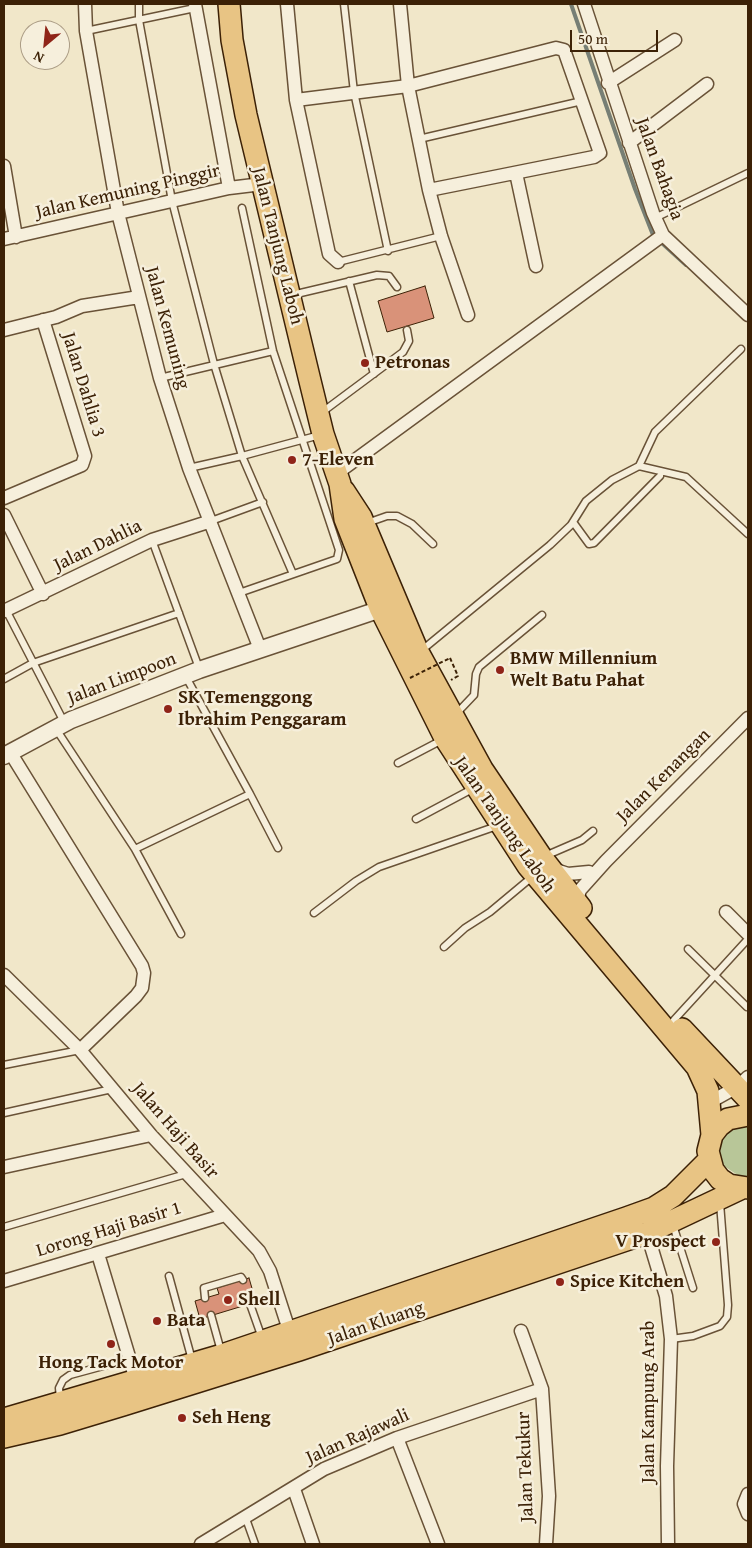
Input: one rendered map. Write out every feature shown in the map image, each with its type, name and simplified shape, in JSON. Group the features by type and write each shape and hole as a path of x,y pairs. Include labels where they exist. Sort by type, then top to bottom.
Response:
{"highway":[{"name":"Jalan Tanjung Laboh","path":"229,4 232,40 246,115 321,425 338,479 345,519 389,606 446,738 475,787 501,825 542,866"},
{"name":"Jalan Tanjung Laboh","path":"338,479 364,524 389,606 418,652 482,769 542,866 697,1067 704,1080 710,1102 712,1135 708,1151 709,1160"},
{"name":"Jalan Tanjung Laboh","path":"566,897 674,1020 746,1095"},
{"path":"712,1135 718,1126 728,1119 746,1095"},
{"path":"709,1160 720,1179 744,1188"},
{"name":"Jalan Kluang","path":"4,1419 222,1355 289,1330 654,1208 673,1196 709,1160"},
{"name":"Jalan Kluang","path":"4,1437 60,1424 123,1406 647,1233 744,1188"},
{"path":"289,1330 302,1339 349,1325 364,1328"}],"street":[{"name":"Jalan Kemuning","path":"85,4 86,31 118,213 160,378 189,468 260,649"},
{"path":"287,4 296,100 329,254 338,262"},
{"path":"400,4 408,86 429,190 441,236 468,314"},
{"name":"Jalan Bahagia","path":"584,4 608,83 655,218 657,240 748,315"},
{"path":"195,6 229,188"},
{"path":"608,83 675,40"},
{"path":"296,100 408,86 556,48 564,50 600,153 594,157 429,190"},
{"path":"629,142 707,84"},
{"path":"4,166 10,238"},
{"path":"516,173 536,266"},
{"name":"Jalan Kemuning Pinggir","path":"10,238 229,188 262,184"},
{"path":"338,479 657,240"},
{"path":"4,330 43,320 82,306 140,297"},
{"name":"Jalan Dahlia 3","path":"4,498 82,465 86,456 43,320"},
{"path":"4,515 43,594"},
{"name":"Jalan Dahlia","path":"5,611 152,540 211,521"},
{"name":"Jalan Limpoon","path":"7,754 60,726 192,673 389,606"},
{"name":"Jalan Kenangan","path":"566,897 580,890 606,861 748,718"},
{"path":"7,754 142,966 144,973 144,982 136,996 80,1050"},
{"name":"Jalan Kenangan","path":"566,897 589,872 606,861"},
{"path":"542,866 568,874 589,872"},
{"path":"726,912 748,934"},
{"name":"Jalan Haji Basir","path":"5,979 80,1050 151,1135 259,1251 270,1270 289,1330"},
{"path":"710,1102 746,1095"},
{"path":"4,1167 151,1135"},
{"name":"Lorong Haji Basir 1","path":"4,1281 225,1215"},
{"name":"Jalan Kampung Arab","path":"647,1233 666,1296 671,1339 667,1466 668,1544"},
{"path":"98,1254 136,1380"},
{"name":"Jalan Tekukur","path":"521,1331 542,1389 549,1496 546,1544"},
{"name":"Jalan Rajawali","path":"201,1544 244,1516 294,1489 324,1469 397,1438 542,1389"},
{"path":"397,1438 438,1544"},
{"path":"294,1489 313,1544"},
{"path":"748,1495 744,1504 748,1514"}],"lane":[{"path":"139,4 139,20 172,201 214,364 242,456 292,574"},
{"path":"344,4 354,92 388,251"},
{"path":"86,31 195,6"},
{"path":"419,139 582,101"},
{"path":"655,218 748,173"},
{"path":"239,593 337,559 339,550 274,351 242,208"},
{"path":"338,262 388,251 441,236"},
{"path":"289,296 349,281 384,275 389,276 397,287"},
{"path":"349,281 374,374"},
{"path":"189,468 242,456 302,439 321,425 374,374 403,352 408,341 407,330"},
{"path":"418,652 550,545 573,522 586,500 612,480 639,466 655,432 741,349"},
{"path":"160,378 274,351"},
{"path":"639,466 686,477 748,534"},
{"path":"573,522 589,544 594,543 660,476"},
{"path":"211,521 263,502"},
{"path":"364,524 387,516 397,516 412,524 433,544"},
{"path":"152,540 179,613 192,673 278,848"},
{"path":"5,611 33,663 60,726 135,849 181,934"},
{"path":"4,679 33,663 179,613"},
{"path":"453,716 472,699 479,667 542,615"},
{"path":"398,763 446,738"},
{"path":"416,819 475,787"},
{"path":"135,849 250,794"},
{"path":"314,913 356,881 379,867 501,825"},
{"path":"444,947 465,928 490,912 542,866 593,831"},
{"path":"674,1020 748,939"},
{"path":"688,949 747,1007"},
{"path":"4,1065 80,1050"},
{"path":"4,1113 114,1089"},
{"path":"4,1227 186,1174"},
{"path":"671,1339 693,1336 720,1326 727,1317 728,1305 720,1199"},
{"path":"672,1221 693,1288"},
{"path":"169,1276 193,1364"},
{"path":"206,1298 204,1288 241,1277 242,1280"},
{"path":"250,1304 263,1341"},
{"path":"211,1316 222,1355"},
{"path":"60,1402 59,1388 63,1380 70,1375 129,1359"},
{"path":"244,1516 255,1544"}],"path":[{"path":"410,678 450,658 458,676"}],"green space":[{"path":"748,1125 748,1176 739,1176 724,1166 719,1150 721,1141 732,1128"}],"building":[{"path":"425,286 434,318 387,332 378,301"},
{"name":"Shell","path":"249,1278 256,1302 200,1319 195,1301 219,1294 217,1288"}],"waterway":[{"path":"571,4 635,189 653,235 686,265"}],"place":[{"name":"Petronas","path":"365,363"},
{"name":"7-Eleven","path":"292,460"},
{"name":"BMW Millennium Welt Batu Pahat","path":"500,670"},
{"name":"SK Temenggong Ibrahim Penggaram","path":"168,709"},
{"name":"V Prospect","path":"716,1242"},
{"name":"Spice Kitchen","path":"560,1282"},
{"name":"Shell","path":"228,1300"},
{"name":"Bata","path":"157,1321"},
{"name":"Hong Tack Motor","path":"111,1344"},
{"name":"Seh Heng","path":"182,1418"}]}
